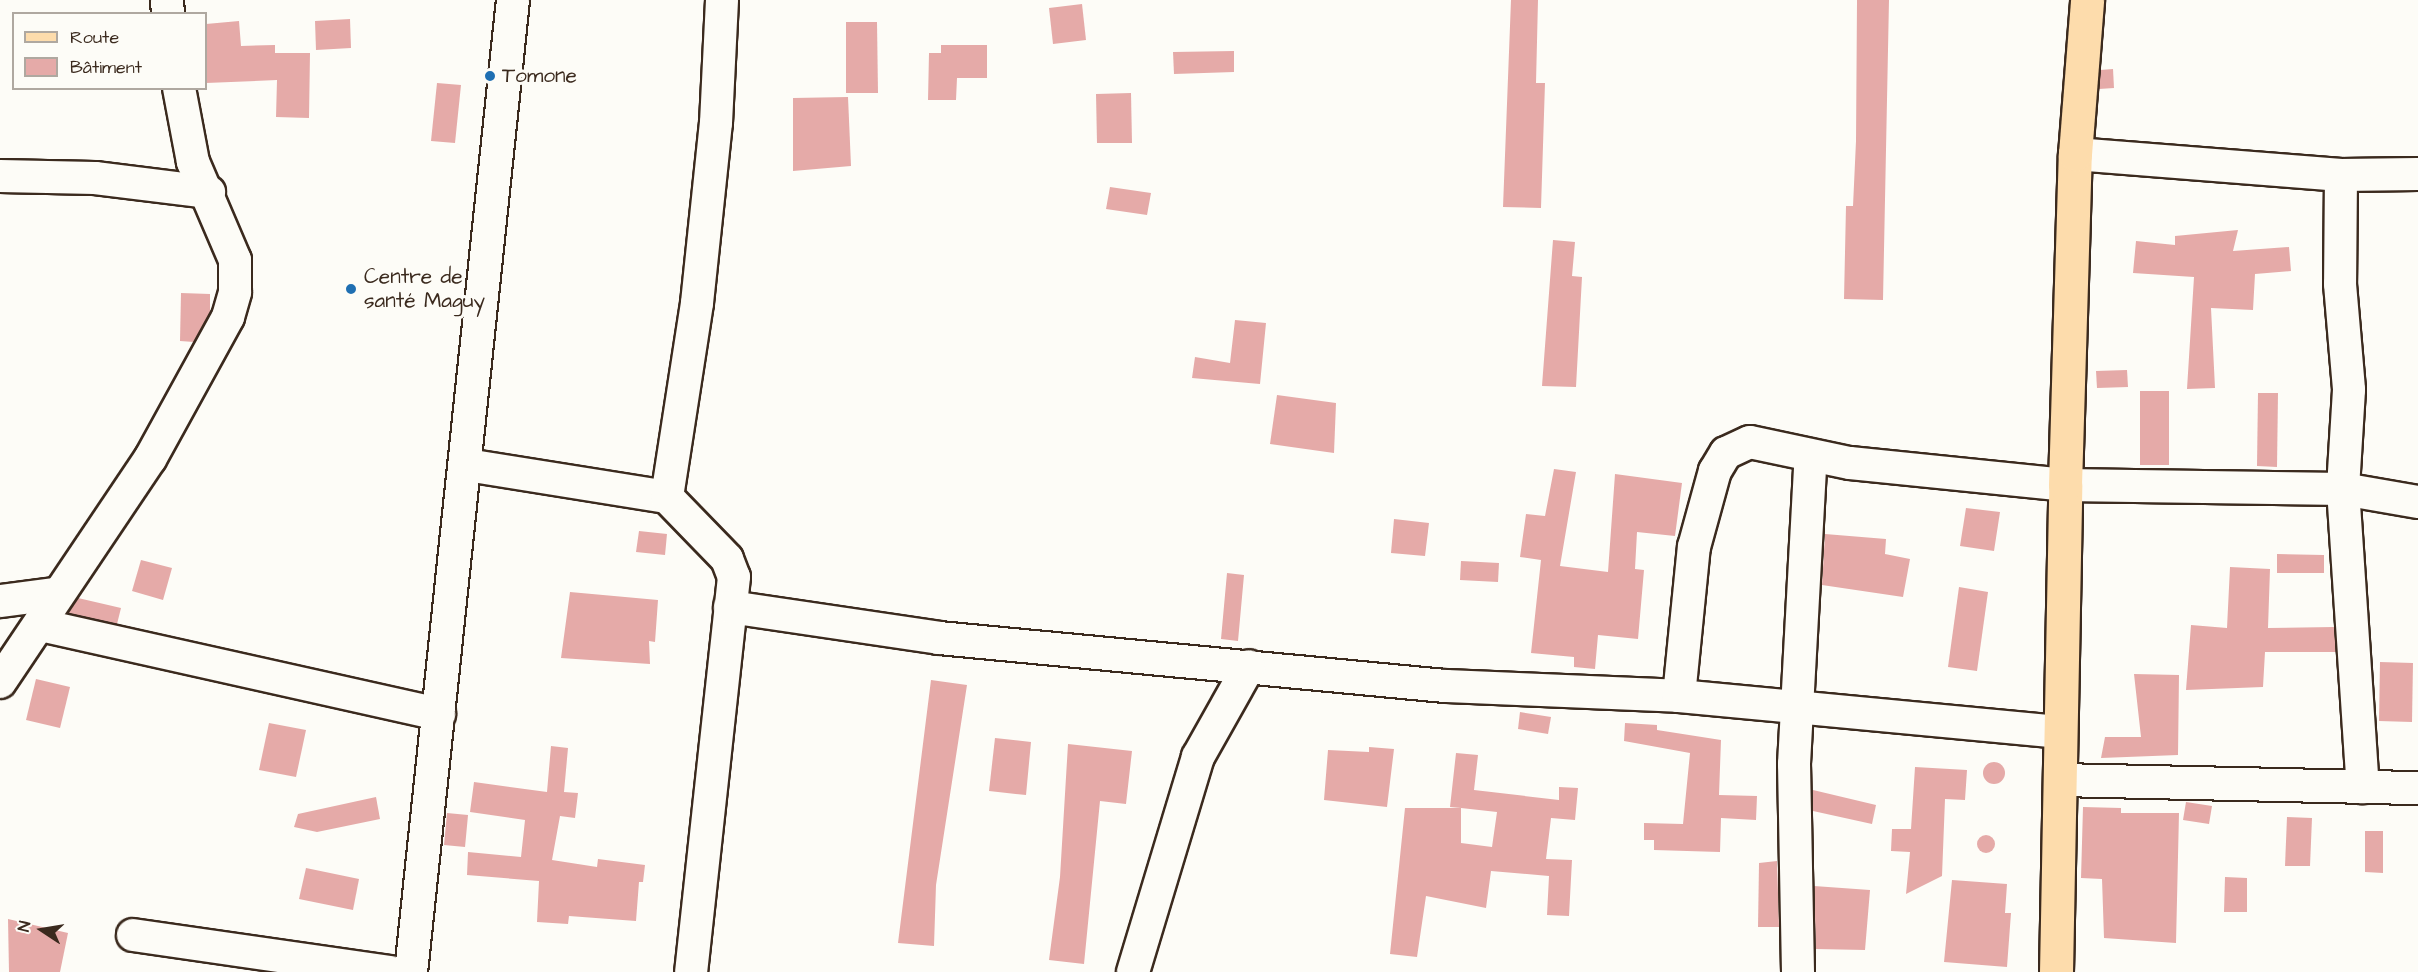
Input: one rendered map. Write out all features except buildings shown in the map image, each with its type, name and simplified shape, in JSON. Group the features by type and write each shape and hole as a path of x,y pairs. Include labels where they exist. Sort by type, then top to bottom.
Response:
{"main road":[{"path":"2056,972 2060,780 2058,732 2075,154 2087,0"}],"street":[{"path":"411,972 513,0"},
{"path":"667,497 697,303 716,123 722,0"},
{"path":"0,682 40,625 55,594 68,584 150,459 228,316 235,292 235,260 209,192 194,162 179,90"},
{"path":"2075,154 2341,175 2418,174"},
{"path":"2341,175 2340,284 2349,390 2343,489 2363,787"},
{"path":"0,176 95,178 209,192"},
{"path":"1679,696 1694,547 1714,471 1726,453 1750,442 1811,455 2065,485 2343,489 2418,502"},
{"path":"1798,972 1797,708 1811,455"},
{"path":"466,465 667,497 727,560 734,577 691,972"},
{"path":"0,601 55,594"},
{"path":"730,607 939,638 1445,686 1679,696 2058,732"},
{"path":"40,625 439,714"},
{"path":"1133,972 1198,757 1249,666"},
{"path":"2060,780 2418,788"},
{"path":"133,935 390,972"}],"place":[{"name":"Tomone","path":"490,76"},
{"name":"Centre de santé Maguy","path":"351,289"}]}
